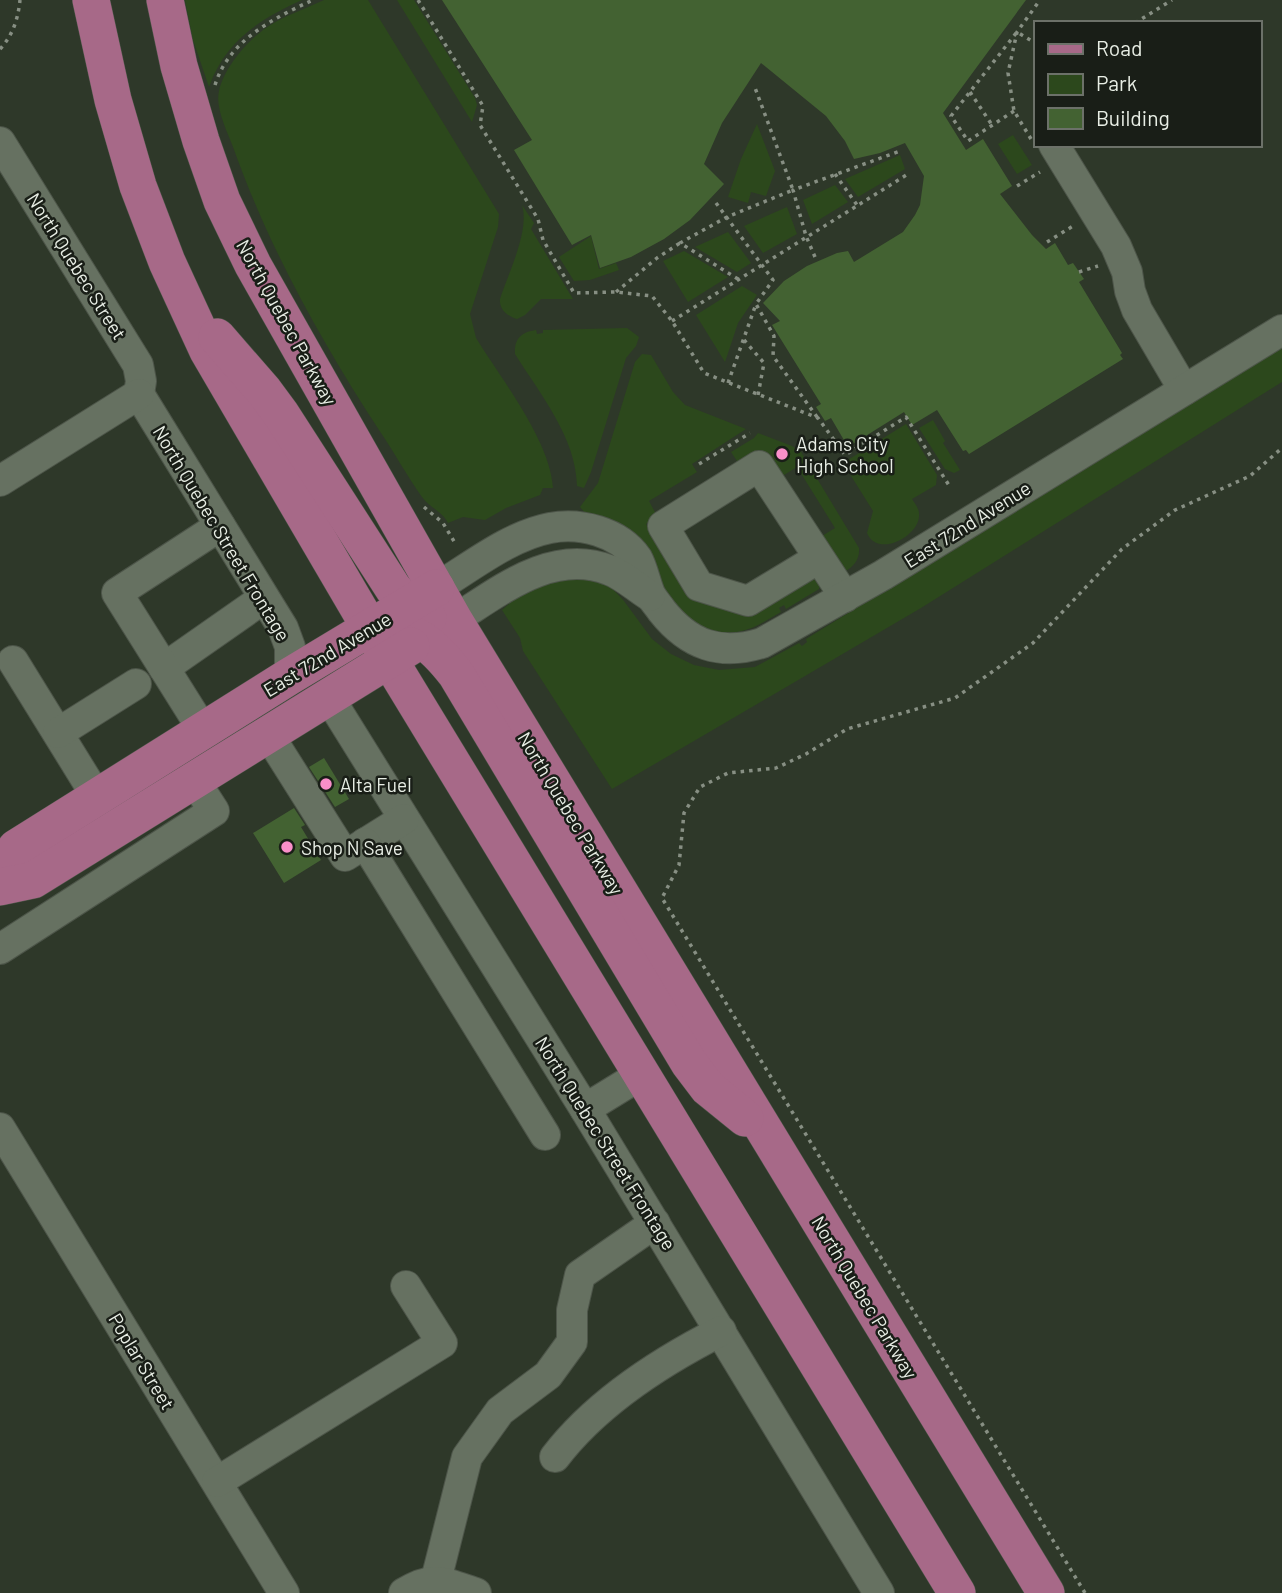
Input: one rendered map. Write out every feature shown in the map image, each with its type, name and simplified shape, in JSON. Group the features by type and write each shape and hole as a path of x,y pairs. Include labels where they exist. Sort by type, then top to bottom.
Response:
{"main road":[{"path":"91,0 113,100 138,186 188,310 231,393 370,628 957,1593"},
{"name":"North Quebec Parkway","path":"165,0 187,96 222,201 422,597 454,620 1046,1593"},
{"path":"188,310 211,330 264,391 298,439 393,589 422,597"},
{"name":"East 72nd Avenue","path":"0,869 16,848 290,676 422,597"},
{"name":"East 72nd Avenue","path":"0,887 33,880 454,620"},
{"path":"370,628 401,628 421,639 442,656 456,674 690,1063 708,1088 722,1101 763,1129"}],"street":[{"name":"North Quebec Street","path":"0,142 138,365 141,381 139,394"},
{"path":"1051,156 1116,246 1127,272 1137,310 1184,390"},
{"name":"East 72nd Avenue","path":"454,620 535,572 559,565 578,564 612,571 650,596 671,622 690,638 713,647 728,649 762,643 845,597 1282,330"},
{"path":"0,481 139,394"},
{"name":"North Quebec Street Frontage","path":"139,394 287,636 291,655 290,676"},
{"path":"819,558 748,601 699,586 663,526 759,466 845,597"},
{"path":"203,730 117,593 220,526"},
{"name":"East 72nd Avenue","path":"422,597 519,539 549,528 569,526 607,534 625,544 638,560 650,596"},
{"path":"164,668 264,598"},
{"path":"13,661 97,797"},
{"path":"58,733 136,684"},
{"name":"North Quebec Street Frontage","path":"328,696 585,1109 879,1593"},
{"path":"268,734 345,856 404,819"},
{"path":"0,949 214,811 194,780"},
{"path":"365,843 545,1135"},
{"path":"585,1109 642,1074"},
{"name":"Poplar Street","path":"0,1128 284,1593"},
{"path":"436,1580 467,1457 500,1411 548,1376 572,1342 572,1310 580,1275 655,1223"},
{"path":"217,1482 442,1343 407,1286"},
{"path":"555,1457 578,1431 649,1372 720,1331"},
{"path":"404,1593 419,1584 436,1580 475,1593"}],"path":[{"path":"0,49 14,30 20,0"},
{"path":"215,87 218,76 256,30 271,19 313,0"},
{"path":"418,0 483,106 480,125 537,219 543,240 574,293 616,292 652,296 672,321 704,373 818,418"},
{"path":"1138,21 1172,0"},
{"path":"1014,111 968,141 951,116 1017,32 1034,42"},
{"path":"754,85 793,190 806,236 816,257"},
{"path":"970,92 992,125"},
{"path":"616,292 657,258 727,217 900,151"},
{"path":"1017,186 1051,156"},
{"path":"835,174 857,205"},
{"path":"672,321 908,174"},
{"path":"716,203 773,280 756,304 728,383"},
{"path":"1047,242 1081,221"},
{"path":"680,243 738,279"},
{"path":"1079,272 1107,263"},
{"path":"756,304 774,336 773,356 845,455 906,418 950,487"},
{"path":"744,340 764,363"},
{"path":"758,395 764,363 773,356"},
{"path":"699,464 750,433"},
{"path":"1085,1593 662,898 679,865 684,813 699,787 728,773 776,768 806,754 847,729 955,698 1033,643 1122,549 1175,510 1250,476 1282,448"},
{"path":"421,503 443,523 455,543"}],"green space":[{"path":"185,0 302,0 258,24 234,44 224,57 209,87 193,40"},
{"path":"324,0 368,0 499,214 498,227 470,314 476,338 534,431 550,469 553,488 543,488 540,495 506,508 485,520 463,517 448,523 443,515 425,501 411,481 337,362 298,293 247,185 222,119 219,91 231,64 244,48 273,24"},
{"path":"397,0 414,0 475,98 477,105 472,122"},
{"path":"757,124 775,171 766,196 751,192 748,203 728,197"},
{"path":"1013,135 1032,165 1017,174 998,144"},
{"path":"900,155 905,169 858,197 845,179"},
{"path":"835,185 848,202 812,224 803,200"},
{"path":"522,205 534,223 531,229 573,299 541,299 517,319 504,312 500,299 521,239 524,215"},
{"path":"787,207 797,234 763,253 744,226"},
{"path":"728,232 751,263 737,272 695,247"},
{"path":"591,236 599,269 616,263 619,270 590,280 574,281 559,257"},
{"path":"684,251 728,277 688,302 663,261"},
{"path":"742,286 757,295 738,323 725,362 696,315"},
{"path":"627,328 639,337 636,346 626,358 591,472 584,488 577,486 575,468 564,433 515,354 516,344 523,334 536,330 537,334 543,333 543,330"},
{"path":"1282,346 1282,382 921,608 612,789 523,651 520,638 502,610 520,594 522,596 531,591 530,588 560,574 607,583 652,639 671,654 694,665 719,670 755,667 799,643 802,646 807,642 806,639"},
{"path":"642,354 651,355 673,392 685,405 746,429 692,464 697,472 649,501 657,516 646,524 686,588 699,599 732,611 814,577 820,583 819,589 786,609 784,605 779,608 781,612 752,628 722,633 708,631 690,623 659,590 618,523 587,515 580,507 598,483 635,362"},
{"path":"933,420 945,441 943,443 960,470 954,473 945,469 919,428"},
{"path":"906,424 937,475 936,485 912,499 919,514 913,529 898,541 880,544 872,541 867,533 873,511 843,463"},
{"path":"758,433 801,452 859,548 857,559 848,570 844,572 822,536 835,528 797,467 784,475 739,464 731,452"}],"building":[{"path":"442,0 1026,0 943,113 966,150 983,139 1012,186 1000,194 1046,249 1055,243 1068,265 1073,263 1084,279 1079,282 1122,353 1120,355 1123,359 969,454 966,450 963,451 937,410 912,425 904,412 848,447 831,418 825,421 816,407 821,404 772,325 780,321 763,303 784,281 807,266 848,251 854,262 903,232 920,205 924,176 905,143 854,159 845,141 826,116 761,63 722,123 704,164 724,184 690,220 664,239 631,257 600,268 591,235 572,245 514,150 532,140"},
{"name":"Alta Fuel","path":"324,758 349,799 335,807 309,767"},
{"name":"Shop N Save","path":"294,808 305,825 301,827 321,860 284,883 253,833"}],"place":[{"name":"Adams City High School","path":"782,454"},
{"name":"Alta Fuel","path":"326,784"},
{"name":"Shop N Save","path":"287,847"}]}
